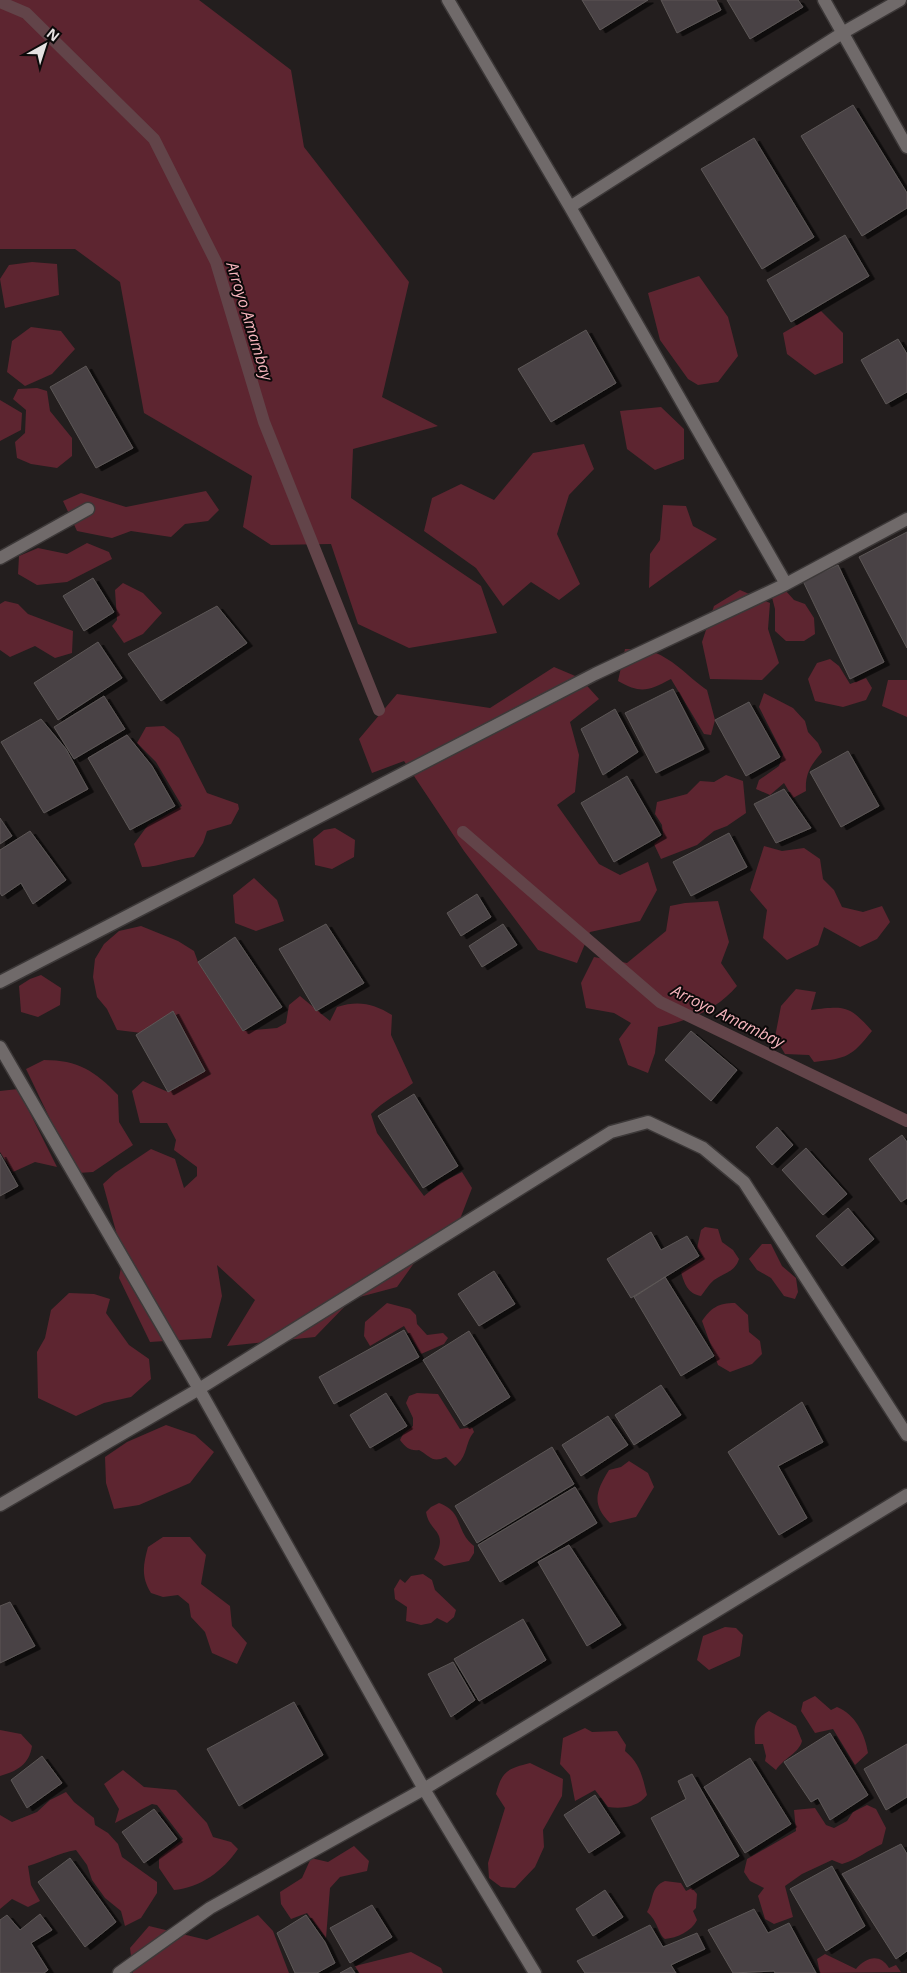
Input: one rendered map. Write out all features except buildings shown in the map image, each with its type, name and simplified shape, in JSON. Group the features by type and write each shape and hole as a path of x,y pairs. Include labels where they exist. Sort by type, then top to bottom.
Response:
{"street":[{"path":"448,0 570,207 786,584"},
{"path":"824,0 844,32 907,146"},
{"path":"570,207 844,32 900,0"},
{"path":"0,558 88,509"},
{"path":"0,982 595,674 786,584 907,519"},
{"path":"0,1047 199,1389 424,1789 535,1973"},
{"path":"0,1505 199,1389 611,1132 648,1122 703,1148 744,1182 907,1435"},
{"path":"119,1973 210,1908 424,1789 907,1495"}],"shaded area":[{"path":"0,0 199,0 291,70 304,147 409,282 382,397 438,426 353,449 351,498 481,586 497,633 409,648 358,624 331,544 271,545 243,527 252,476 144,413 120,282 75,249 0,249"},
{"path":"32,262 57,264 59,295 5,308 0,279 9,265"},
{"path":"699,276 728,317 738,356 718,382 698,385 688,379 660,340 648,293"},
{"path":"821,311 843,333 843,363 815,375 787,354 783,333"},
{"path":"31,327 61,331 75,349 52,374 25,386 7,372 12,341"},
{"path":"37,388 47,391 50,411 72,438 72,456 57,468 31,464 17,458 15,442 25,433 26,410 13,399 18,389"},
{"path":"0,400 22,413 21,430 0,441"},
{"path":"661,407 684,429 684,459 655,470 627,449 620,411"},
{"path":"584,444 594,469 569,495 557,534 580,584 559,600 531,582 503,606 476,568 424,531 432,498 461,484 494,500 533,453"},
{"path":"206,491 219,510 208,521 185,524 171,537 131,531 112,538 77,531 63,501 81,493 126,507"},
{"path":"663,505 686,506 693,526 717,539 649,588 650,554 660,540"},
{"path":"87,543 109,552 112,559 67,582 37,585 18,574 19,556 38,548 67,554"},
{"path":"123,583 143,593 162,613 143,634 124,643 112,626 117,620 115,590"},
{"path":"769,586 786,591 794,600 805,604 814,618 815,634 804,641 786,641 775,631 775,609"},
{"path":"740,590 770,603 768,629 779,663 762,680 710,679 702,642 714,606"},
{"path":"5,601 18,604 28,614 73,631 72,653 55,658 35,646 10,657 0,650 0,604"},
{"path":"625,649 646,650 665,657 707,690 715,720 711,735 704,734 671,679 644,689 633,688 618,681"},
{"path":"830,659 839,666 850,684 866,678 872,688 866,700 843,707 815,701 808,679 817,663"},
{"path":"554,667 580,678 599,699 570,722 579,755 575,792 557,805 599,864 620,875 648,862 657,890 640,921 590,932 577,963 538,950 464,851 404,761 372,773 359,739 397,694 490,708"},
{"path":"888,680 907,680 907,717 882,706"},
{"path":"764,693 793,708 805,721 808,732 818,743 822,752 810,770 806,791 793,798 784,783 770,795 756,789 759,780 779,766 783,754 759,707"},
{"path":"164,726 179,738 207,793 238,804 239,809 231,824 207,831 203,843 194,857 142,867 134,844 148,825 182,806 156,762 137,743 146,727"},
{"path":"726,775 743,781 746,813 727,826 714,831 697,845 661,859 654,844 663,836 662,825 655,814 657,802 687,794 700,781 714,782"},
{"path":"335,828 355,840 354,857 332,869 315,865 313,839 324,830"},
{"path":"764,846 782,851 804,848 820,859 823,879 834,890 842,907 863,912 882,906 890,922 877,939 860,947 824,927 818,945 787,960 763,938 767,910 750,890"},
{"path":"254,878 277,900 284,921 256,931 235,923 233,895"},
{"path":"718,901 729,942 721,963 737,986 729,995 711,1008 691,1018 658,1027 655,1053 648,1073 628,1065 619,1039 631,1023 614,1013 586,1008 581,983 594,957 627,963 666,931 670,906"},
{"path":"141,926 178,941 194,951 198,962 243,1031 277,1028 286,1023 289,1005 300,996 330,1021 337,1007 352,1004 366,1004 392,1015 391,1035 413,1083 371,1114 377,1133 424,1196 440,1183 462,1172 472,1188 460,1219 417,1259 397,1287 352,1299 315,1337 227,1346 255,1300 217,1265 222,1296 211,1338 150,1342 119,1278 123,1257 103,1184 115,1173 151,1149 175,1159 184,1188 197,1176 197,1167 174,1150 176,1140 167,1123 140,1123 132,1091 143,1081 168,1092 205,1071 174,1012 158,1035 117,1030 107,1009 97,997 93,977 95,959 104,944 119,931"},
{"path":"41,975 61,988 60,1005 38,1017 21,1012 19,986"},
{"path":"796,989 816,992 811,1010 846,1009 858,1016 872,1031 859,1046 848,1055 842,1057 814,1062 809,1055 785,1054 775,1037 781,1006"},
{"path":"44,1060 67,1062 85,1068 102,1079 118,1095 119,1122 133,1145 93,1172 78,1173 26,1069"},
{"path":"18,1089 57,1167 35,1162 13,1172 0,1152 0,1091"},
{"path":"705,1227 718,1229 722,1242 733,1250 739,1259 735,1267 714,1280 701,1296 693,1293 685,1284 681,1272 703,1257 697,1248 701,1230"},
{"path":"762,1244 771,1244 782,1266 796,1278 798,1292 795,1299 784,1296 771,1278 757,1270 749,1259"},
{"path":"69,1293 94,1294 110,1299 106,1313 129,1345 149,1359 151,1379 131,1397 104,1403 76,1416 38,1398 37,1352 45,1338 51,1310"},
{"path":"387,1303 410,1309 416,1315 417,1324 427,1335 443,1333 448,1338 444,1344 421,1354 404,1326 370,1346 364,1336 365,1322"},
{"path":"735,1303 748,1315 749,1332 760,1341 762,1354 752,1364 730,1372 718,1365 702,1321 716,1307"},
{"path":"417,1393 438,1394 460,1429 472,1427 474,1432 462,1458 455,1466 446,1457 434,1459 419,1450 408,1448 400,1440 403,1434 413,1426 413,1418 406,1403 409,1396"},
{"path":"166,1425 195,1435 214,1452 190,1483 139,1505 114,1509 106,1483 105,1457 127,1442"},
{"path":"629,1461 648,1473 654,1487 636,1517 610,1523 600,1510 598,1503 601,1484 609,1470 621,1467"},
{"path":"439,1503 453,1512 464,1534 474,1546 474,1553 469,1561 444,1566 434,1559 440,1542 437,1532 428,1519 426,1512"},
{"path":"163,1537 190,1537 206,1555 201,1584 230,1606 232,1626 247,1643 237,1664 212,1653 205,1632 191,1617 189,1604 178,1595 163,1597 151,1593 144,1576 145,1560 148,1547"},
{"path":"423,1574 432,1580 435,1590 456,1610 454,1617 447,1623 437,1618 431,1623 421,1625 406,1621 407,1607 395,1599 394,1589 400,1579 405,1583 411,1576"},
{"path":"725,1627 736,1628 743,1635 740,1656 709,1670 697,1660 703,1636"},
{"path":"815,1696 831,1710 837,1707 849,1714 862,1732 868,1753 855,1765 833,1729 815,1733 801,1711 803,1702"},
{"path":"769,1711 796,1726 802,1741 798,1749 776,1770 765,1761 766,1756 763,1744 755,1744 757,1721"},
{"path":"585,1728 592,1732 617,1731 626,1745 625,1751 640,1770 644,1782 647,1795 635,1805 619,1808 608,1807 595,1790 575,1801 570,1775 560,1764 563,1738"},
{"path":"0,1730 21,1734 32,1746 25,1763 12,1772 0,1776"},
{"path":"530,1763 563,1779 562,1796 543,1830 544,1847 535,1867 515,1888 501,1887 489,1878 488,1863 505,1808 496,1794 503,1776 507,1772"},
{"path":"123,1770 144,1787 176,1790 207,1823 213,1837 231,1842 238,1849 210,1877 193,1886 174,1890 159,1868 159,1858 183,1839 157,1805 152,1804 115,1823 119,1809 104,1784"},
{"path":"66,1792 74,1802 94,1818 95,1825 108,1833 118,1844 122,1857 157,1882 157,1893 141,1918 125,1926 121,1911 105,1898 92,1880 87,1865 76,1850 28,1866 31,1885 40,1901 28,1907 12,1899 0,1909 0,1815 12,1822 37,1812 50,1800"},
{"path":"867,1805 876,1809 886,1828 882,1844 848,1862 842,1864 832,1860 802,1874 785,1886 793,1917 774,1924 765,1919 758,1896 764,1888 750,1881 744,1872 747,1859 796,1831 794,1810 815,1808 826,1825 834,1828 847,1821 853,1812"},
{"path":"354,1846 369,1861 367,1871 340,1877 330,1888 326,1938 307,1913 291,1919 281,1904 280,1892 302,1878 311,1858 328,1862"},
{"path":"665,1881 681,1883 686,1891 692,1888 697,1894 696,1908 693,1911 697,1920 684,1933 665,1939 647,1912 655,1890"},
{"path":"258,1915 273,1931 289,1973 133,1973 130,1948 149,1926 207,1940"},
{"path":"411,1952 441,1968 443,1973 359,1973 355,1966"},
{"path":"825,1954 856,1969 868,1959 873,1958 881,1960 889,1968 896,1965 901,1972 820,1973 817,1959"}],"waterway":[{"name":"Arroyo Amambay","path":"0,2 26,13 154,139 216,262 264,422 379,710"},
{"name":"Arroyo Amambay","path":"463,832 660,1002 907,1121"}]}
